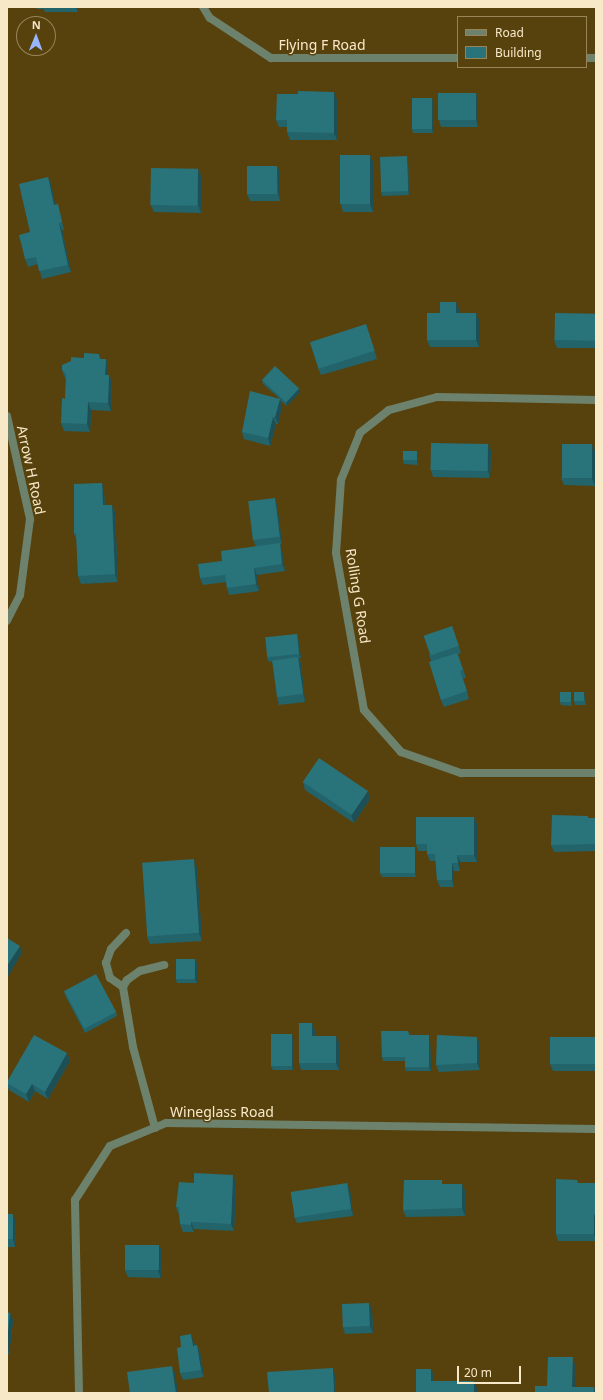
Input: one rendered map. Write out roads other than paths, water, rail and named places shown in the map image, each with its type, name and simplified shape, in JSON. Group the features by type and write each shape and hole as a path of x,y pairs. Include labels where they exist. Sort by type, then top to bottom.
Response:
{"street":[{"name":"Flying F Road","path":"203,7 210,18 271,58 457,58"},
{"name":"Rolling G Road","path":"596,400 437,397 389,410 360,433 341,480 336,553 364,710 401,752 460,773 596,773"},
{"name":"Arrow H Road","path":"7,416 30,520 20,595 7,621"},
{"path":"123,987 110,978 106,963 111,949 126,933"},
{"path":"155,1128 133,1047 123,987 127,980 140,971 164,965"},
{"name":"Wineglass Road","path":"79,1393 75,1200 110,1146 166,1123 596,1130"}]}
